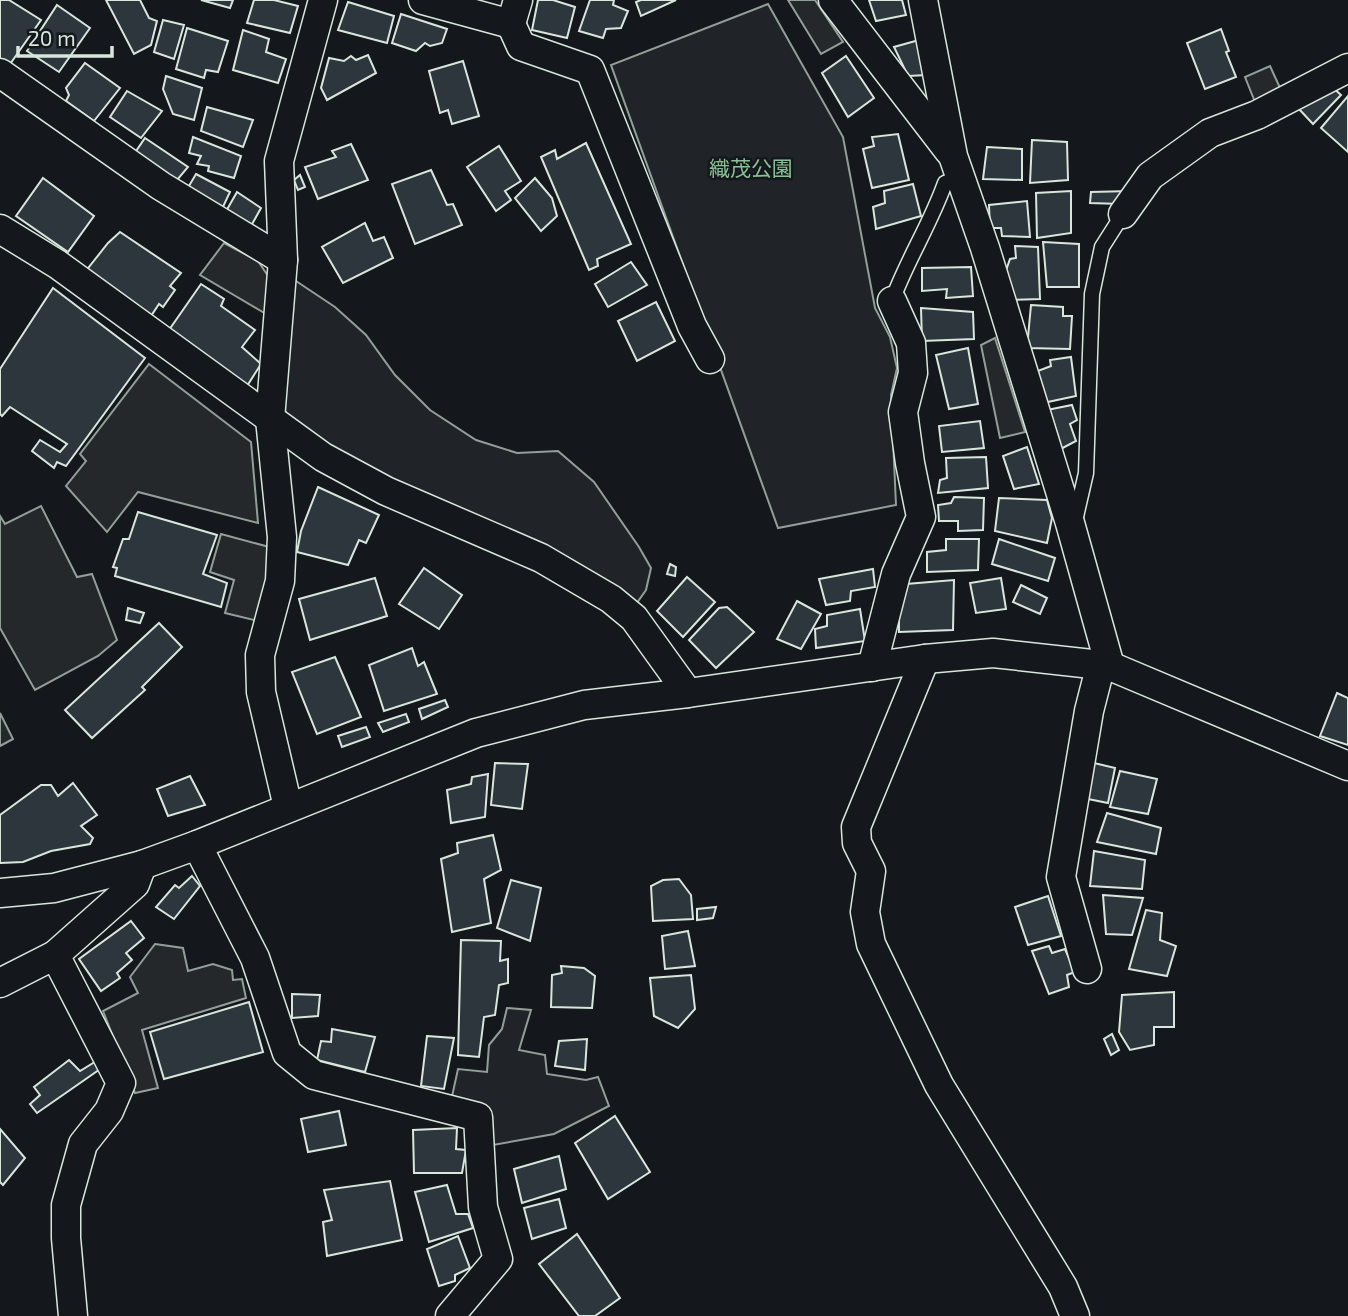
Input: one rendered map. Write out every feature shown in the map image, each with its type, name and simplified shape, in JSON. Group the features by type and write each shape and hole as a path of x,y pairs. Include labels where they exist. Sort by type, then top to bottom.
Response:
{"street":[{"path":"288,807 261,692 260,654 280,581 282,548 270,419 283,260 279,161 323,0"},
{"path":"423,0 515,12 522,46 590,70 692,326 710,359"},
{"path":"833,0 956,166"},
{"path":"923,0 956,166 985,248 1072,532 1106,665 1087,724 1061,877 1087,969"},
{"path":"1123,214 1150,176 1210,133 1257,115 1348,68"},
{"path":"0,73 161,187 283,260"},
{"path":"0,229 57,264 323,457 386,491 541,558 611,599 634,618 688,694"},
{"path":"872,667 895,574 922,517 902,412 913,373 911,343 892,301"},
{"path":"0,893 54,888 142,865 476,733 584,705 688,694 925,659 993,653 1106,665 1348,766"},
{"path":"925,659 856,827 857,843 872,871 864,912 871,944 939,1085 1063,1287 1075,1316"},
{"path":"197,845 255,958 287,1053 314,1075 478,1117 483,1207 498,1259 450,1316"},
{"path":"0,984 55,955 135,884 142,865"},
{"path":"55,955 121,1083 109,1111 83,1144 66,1205 73,1316"}],"lane":[{"path":"892,301 903,271 925,233 945,183 956,166"},
{"path":"1072,532 1086,473 1092,294 1102,247 1123,214"}],"green space":[{"name":"織茂公園","path":"768,4 843,137 875,308 890,337 897,368 891,395 896,505 778,528 611,65"},
{"path":"290,277 335,307 366,335 395,375 430,410 476,440 517,453 558,451 594,482 651,568 646,590 634,607 391,484 279,413"},
{"path":"507,1008 531,1010 519,1050 545,1055 547,1074 586,1080 598,1077 609,1106 554,1134 493,1145 451,1101 458,1069 487,1072 489,1045 502,1029"}],"shaded area":[{"path":"788,0 815,0 843,42 821,54"},
{"path":"1270,66 1281,90 1255,102 1245,77"},
{"path":"224,243 258,261 272,282 266,314 200,275"},
{"path":"995,338 1025,432 1000,438 981,345"},
{"path":"149,364 251,442 258,523 138,492 107,532 66,486 86,461 80,454"},
{"path":"41,506 77,577 92,574 117,640 98,656 35,690 0,628 0,516 5,524"},
{"path":"221,534 273,548 258,621 225,613 234,580 210,572"},
{"path":"0,713 13,739 0,746"},
{"path":"155,944 183,948 188,971 213,964 232,970 233,980 242,979 246,998 142,1030 158,1088 135,1093 103,1011 138,993 130,977"}],"building":[{"path":"0,0 9,0 41,20 8,67 0,62"},
{"path":"106,0 140,0 149,18 157,21 151,45 134,54"},
{"path":"201,0 233,0 230,8"},
{"path":"254,0 274,0 298,6 290,33 247,23"},
{"path":"538,0 553,0 575,7 567,38 532,30"},
{"path":"590,0 614,0 613,5 628,11 621,28 606,29 603,38 579,31"},
{"path":"676,0 641,16 636,2"},
{"path":"869,0 902,0 906,15 876,21"},
{"path":"348,2 394,16 387,43 338,30"},
{"path":"57,5 90,28 59,72 27,51"},
{"path":"401,14 447,29 442,43 430,46 425,43 416,51 392,43"},
{"path":"163,20 184,25 174,59 154,52"},
{"path":"187,28 228,41 218,72 206,70 204,78 176,69"},
{"path":"1221,29 1236,77 1205,89 1187,43"},
{"path":"243,30 269,39 266,52 286,59 278,83 233,70"},
{"path":"919,40 927,75 908,76 894,47"},
{"path":"368,55 376,73 327,100 321,88 329,58 344,61 351,56 356,60"},
{"path":"846,56 874,98 848,117 822,73"},
{"path":"463,61 479,116 452,124 448,110 440,113 429,71"},
{"path":"85,63 120,88 94,121 66,101 69,95 66,88"},
{"path":"166,76 202,88 194,120 173,114 163,89"},
{"path":"1330,85 1341,95 1313,124 1299,109"},
{"path":"127,91 162,111 141,138 110,117"},
{"path":"1348,96 1348,152 1321,128"},
{"path":"207,107 253,120 243,147 201,131"},
{"path":"898,134 909,180 872,188 863,149 874,146 872,137"},
{"path":"193,137 241,156 234,178 208,171 209,166 197,164 201,156 189,153"},
{"path":"145,138 188,167 172,186 132,157"},
{"path":"1032,140 1067,142 1068,180 1030,183"},
{"path":"586,143 631,244 597,259 598,266 589,270 541,157 555,150 557,159"},
{"path":"351,144 368,180 318,199 305,167 336,157 332,151"},
{"path":"499,146 521,181 505,191 511,200 496,211 467,167"},
{"path":"987,147 1022,149 1022,180 983,179"},
{"path":"431,170 447,205 453,204 462,225 415,244 392,184"},
{"path":"196,174 230,192 222,209 186,191"},
{"path":"300,175 305,187 298,190 294,180"},
{"path":"43,178 94,216 68,252 16,216"},
{"path":"535,178 552,198 557,216 541,231 515,198"},
{"path":"913,184 921,216 876,229 873,207 885,203 884,191"},
{"path":"1071,191 1071,233 1037,238 1036,193"},
{"path":"1130,191 1121,204 1090,203 1091,192"},
{"path":"237,192 261,208 251,226 225,213"},
{"path":"1027,201 1030,237 1002,236 1001,228 990,228 989,205"},
{"path":"365,223 373,241 384,237 393,258 343,283 322,247"},
{"path":"120,232 181,273 170,286 175,290 163,307 159,304 151,316 85,272"},
{"path":"1043,242 1079,244 1079,287 1047,287"},
{"path":"1015,246 1038,247 1040,299 1007,300 1003,279 1010,259 1016,258"},
{"path":"631,262 647,285 608,307 595,284"},
{"path":"971,267 973,296 946,298 947,289 922,291 922,268"},
{"path":"201,284 224,299 221,306 255,330 242,347 261,364 247,386 169,330"},
{"path":"53,288 145,358 66,466 57,462 54,468 32,451 40,440 60,452 67,444 10,407 2,416 0,414 0,369"},
{"path":"656,302 675,341 637,361 618,321"},
{"path":"1031,305 1063,307 1063,316 1072,316 1070,349 1027,348"},
{"path":"921,308 973,312 974,339 922,341"},
{"path":"968,348 978,404 949,409 936,355"},
{"path":"1071,357 1076,396 1043,403 1035,372 1051,366 1050,360"},
{"path":"1072,405 1077,420 1070,424 1076,441 1055,452 1042,411"},
{"path":"980,421 984,448 942,452 939,426"},
{"path":"1027,447 1039,484 1014,489 1003,456"},
{"path":"986,457 988,488 938,493 940,480 947,478 946,458"},
{"path":"318,487 379,515 366,543 359,540 348,565 297,552 301,531"},
{"path":"954,497 984,498 983,530 958,531 958,521 939,521 938,505 951,503"},
{"path":"999,498 1047,500 1052,518 1047,543 995,531"},
{"path":"138,512 217,535 203,574 227,583 221,607 115,576 117,568 113,567 123,539 129,539"},
{"path":"946,539 979,539 978,570 927,572 927,552 946,550"},
{"path":"999,539 1055,558 1048,581 992,564"},
{"path":"670,564 676,567 675,576 667,574"},
{"path":"424,568 462,595 439,629 399,604"},
{"path":"873,569 875,587 851,591 850,601 826,605 819,579"},
{"path":"687,577 715,602 683,637 657,611"},
{"path":"375,578 387,616 310,640 299,599"},
{"path":"1001,578 1006,609 976,613 970,583"},
{"path":"954,580 953,630 899,632 899,606 906,584"},
{"path":"1021,585 1047,598 1040,614 1013,602"},
{"path":"797,601 821,614 801,649 777,639"},
{"path":"727,607 754,632 716,668 689,640 719,608"},
{"path":"128,608 144,613 140,623 126,620"},
{"path":"860,609 865,641 816,648 815,629 827,626 827,615"},
{"path":"159,623 182,647 142,687 145,690 92,738 65,710"},
{"path":"412,648 418,666 424,662 437,694 384,711 369,665"},
{"path":"335,657 361,717 317,734 292,672"},
{"path":"1337,693 1348,698 1348,745 1320,736"},
{"path":"445,700 448,707 422,719 419,709"},
{"path":"406,714 409,722 383,732 378,723"},
{"path":"366,727 370,737 342,747 338,736"},
{"path":"1090,762 1115,768 1108,803 1083,798"},
{"path":"495,763 528,764 522,809 491,805"},
{"path":"1120,771 1157,779 1148,814 1110,807"},
{"path":"488,774 485,817 451,823 447,790 471,784 472,777"},
{"path":"190,776 205,805 168,816 157,789"},
{"path":"73,783 97,815 81,826 93,838 90,844 51,851 23,862 0,863 0,815 41,785 51,785 58,796"},
{"path":"1107,813 1161,828 1156,854 1097,842"},
{"path":"493,835 501,870 484,879 491,923 452,932 441,859 458,853 457,843"},
{"path":"1094,851 1145,860 1142,889 1090,886"},
{"path":"192,876 200,886 174,919 156,907 175,885 179,888"},
{"path":"679,879 691,895 693,919 653,921 651,886 663,880"},
{"path":"511,880 541,888 530,941 497,928"},
{"path":"1103,895 1143,898 1132,935 1106,934"},
{"path":"1048,896 1061,936 1028,945 1015,907"},
{"path":"716,907 713,918 697,920 697,909"},
{"path":"1146,910 1162,913 1160,940 1176,946 1167,976 1129,969"},
{"path":"131,921 144,938 126,953 132,960 117,973 120,978 101,991 79,959"},
{"path":"688,931 695,966 665,969 662,936"},
{"path":"461,940 501,941 500,961 508,959 508,983 499,985 495,1015 484,1017 479,1057 458,1055"},
{"path":"1049,946 1052,953 1065,949 1075,972 1067,975 1069,987 1049,994 1032,951"},
{"path":"561,966 584,968 595,976 592,1008 551,1007 552,975 562,973"},
{"path":"691,975 695,1009 678,1028 654,1016 650,978"},
{"path":"1174,992 1174,1027 1154,1027 1154,1045 1130,1050 1119,1032 1122,995"},
{"path":"292,994 320,995 318,1016 292,1018"},
{"path":"249,1002 263,1052 164,1079 150,1032"},
{"path":"332,1029 375,1037 365,1072 317,1060 321,1041 331,1042"},
{"path":"1112,1034 1119,1050 1111,1055 1104,1039"},
{"path":"427,1036 454,1038 444,1089 421,1086"},
{"path":"587,1039 585,1070 555,1066 559,1041"},
{"path":"69,1060 80,1071 98,1060 103,1067 37,1113 30,1104 40,1095 34,1087"},
{"path":"339,1111 346,1145 308,1152 301,1119"},
{"path":"615,1116 650,1172 608,1199 575,1143"},
{"path":"457,1128 456,1149 466,1150 462,1173 414,1173 413,1130"},
{"path":"0,1129 25,1158 3,1185 0,1182"},
{"path":"559,1156 566,1189 522,1203 514,1169"},
{"path":"390,1181 402,1240 327,1256 323,1222 332,1220 324,1190"},
{"path":"447,1185 456,1214 468,1214 473,1228 429,1242 415,1192"},
{"path":"559,1199 566,1228 532,1239 524,1208"},
{"path":"577,1234 620,1298 595,1316 579,1316 539,1264"},
{"path":"458,1236 470,1268 455,1275 455,1281 439,1286 427,1249"}]}
